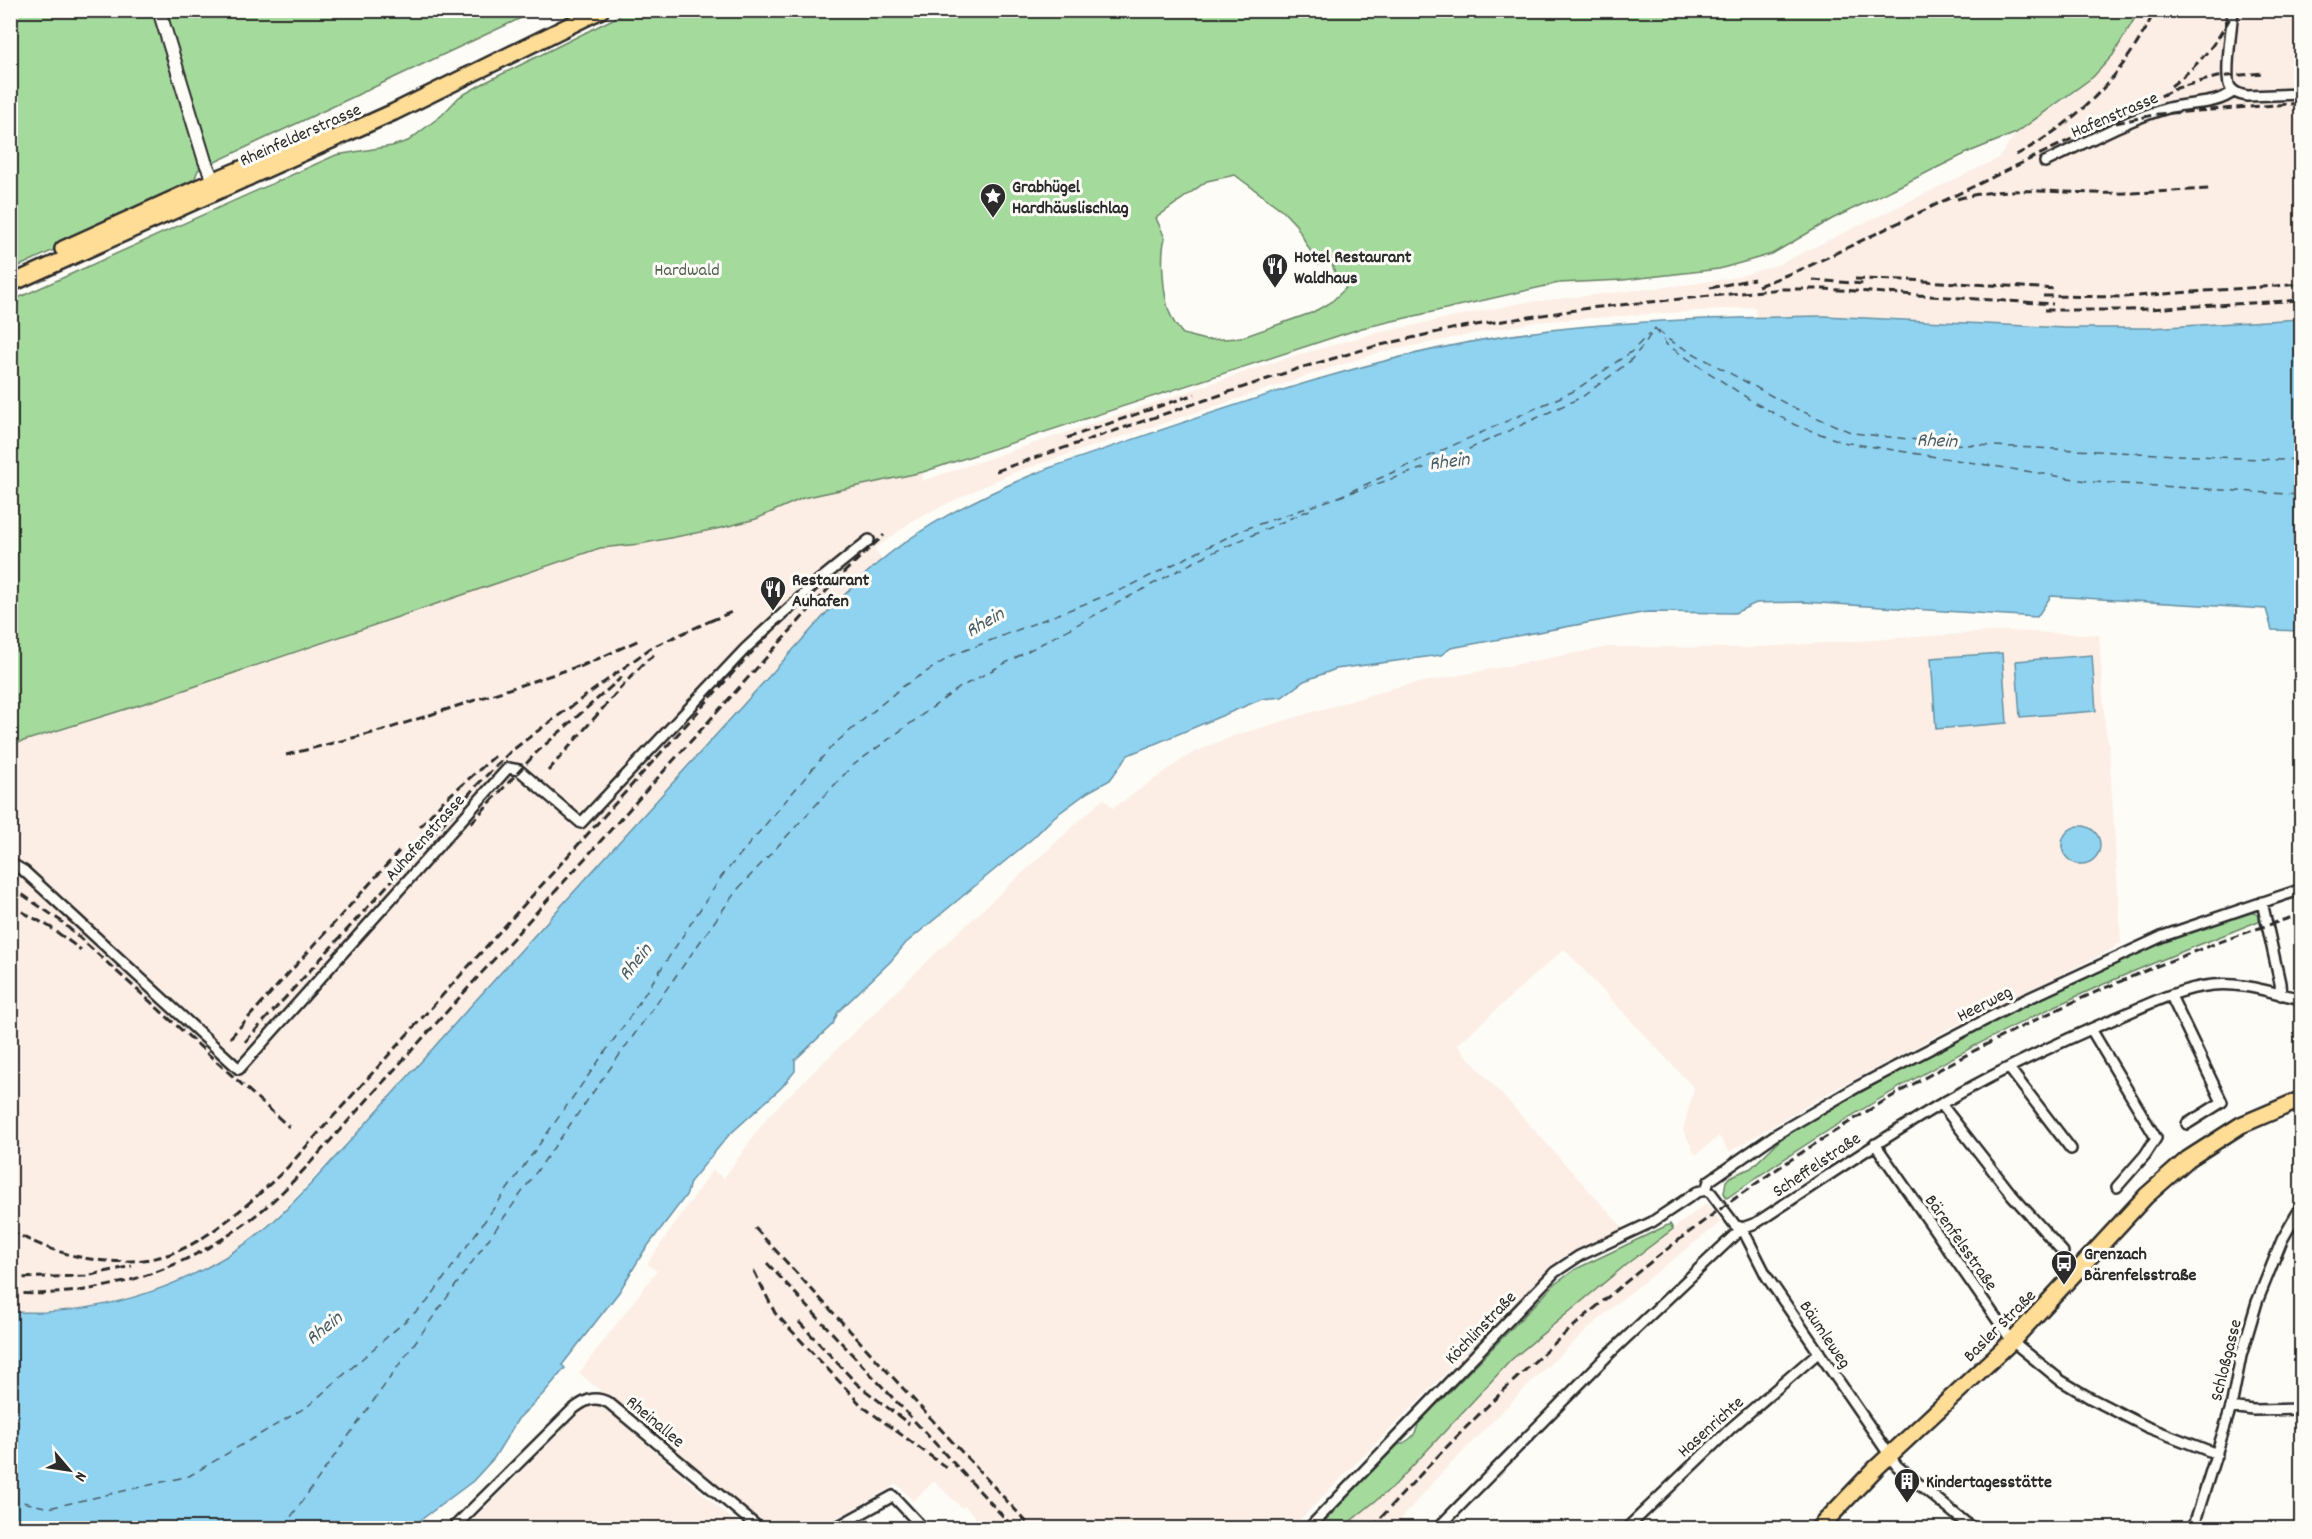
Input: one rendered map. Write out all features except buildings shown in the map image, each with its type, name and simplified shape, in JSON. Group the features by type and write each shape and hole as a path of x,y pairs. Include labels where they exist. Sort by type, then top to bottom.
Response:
{"main road":[{"name":"Rheinfelderstrasse","path":"10,284 406,98 584,10"},
{"name":"Rheinfelderstrasse","path":"10,274 394,112 601,10"},
{"name":"Basler Straße","path":"1819,1528 1889,1456 2012,1341 2146,1196 2188,1159 2241,1125 2301,1099"}],"street":[{"path":"159,10 205,161 219,185"},
{"path":"2233,10 2228,75 2230,87 2234,91"},
{"name":"Hafenstrasse","path":"2045,162 2170,107 2224,99 2234,91 2247,96 2301,94"},
{"name":"Auhafenstrasse","path":"10,862 24,871 238,1068 508,768 519,770 581,823 745,649 817,582 868,540"},
{"name":"Heerweg","path":"1708,1192 1709,1181 1785,1129 1857,1087 2012,1006 2163,936 2301,889"},
{"path":"2262,903 2281,995"},
{"name":"Scheffelstraße","path":"1438,1528 1609,1354 1742,1228 1756,1223 1875,1144 1941,1104 2009,1068 2091,1029 2171,996 2211,985 2245,985 2301,999"},
{"path":"2171,996 2222,1102 2187,1124"},
{"path":"2091,1029 2156,1138 2145,1155 2116,1186"},
{"path":"2009,1068 2071,1149"},
{"path":"1941,1104 2012,1195 2063,1252"},
{"name":"Bärenfelsstraße","path":"1875,1144 2012,1341 2060,1380 2100,1404 2156,1431 2217,1454"},
{"name":"Köchlinstraße","path":"1309,1528 1555,1272 1579,1256 1652,1222 1697,1192 1708,1192"},
{"path":"1708,1192 1735,1225 1742,1228"},
{"name":"Schloßgasse","path":"2193,1528 2231,1407 2241,1356 2257,1302 2282,1240 2301,1205"},
{"name":"Bäumleweg","path":"1742,1228 1767,1277 1889,1456 1897,1466 1972,1528"},
{"name":"Hasenrichte","path":"1627,1528 1731,1428 1819,1352"},
{"name":"Rheinallee","path":"453,1528 572,1410 592,1398 609,1403 759,1528"},
{"path":"2231,1407 2253,1410 2300,1406"},
{"path":"835,1528 893,1496 922,1528"}],"shaded area":[{"path":"2139,11 2301,11 2301,319 2150,328 2065,328 1887,318 1756,318 1755,307 1534,322 1377,353 1012,473 915,519 875,549 882,561 830,609 408,1077 269,1226 219,1261 152,1292 102,1305 63,1311 11,1312 10,745 79,725 313,647 600,548 640,544 721,528 756,519 803,498 923,472 922,481 1287,358 1372,334 1521,303 1692,284 1736,277 1777,265 1999,158 2016,133 2073,94 2113,55"},
{"path":"2006,631 2099,635 2105,726 2109,746 2121,942 2109,951 1946,1030 1835,1089 1729,1152 1719,1136 1696,1155 1683,1130 1694,1088 1564,949 1457,1045 1625,1230 1559,1259 1292,1528 986,1528 965,1506 962,1508 934,1481 913,1501 897,1484 819,1528 765,1528 579,1373 657,1271 647,1264 712,1170 724,1178 768,1116 940,949 1104,798 1113,808 1192,753 1233,736 1397,687 1608,647 1747,648"},
{"path":"1707,1203 1721,1222 1617,1303 1536,1377 1436,1479 1393,1528 1342,1528 1394,1486 1511,1360 1628,1263"},
{"path":"593,1404 609,1411 742,1528 465,1528 579,1413"}],"green space":[{"name":"Hardwald","path":"629,10 2139,11 2113,55 2093,77 2016,133 1969,152 1832,219 1772,254 1719,269 1623,280 1559,283 1362,328 923,472 803,498 756,519 721,528 640,544 600,548 155,700 11,745 11,301 336,155 392,146 408,141 442,115 459,97","holes":["1235,175 1282,210 1296,225 1318,265 1331,261 1336,276 1346,288 1330,303 1311,313 1240,338 1205,340 1183,334 1173,320 1166,301 1163,267 1165,238 1156,218 1207,181"]},
{"path":"11,11 536,11 198,170 195,178 182,190 11,270"},
{"path":"2248,911 2259,915 2261,920 2114,980 1998,1034 1951,1058 1860,1111 1727,1198 1724,1193 1726,1181 1730,1177 1751,1168 1785,1135 1977,1027 2078,978"},
{"path":"1670,1224 1673,1229 1628,1263 1511,1360 1394,1486 1342,1528 1317,1528 1398,1445 1411,1438 1418,1424 1555,1284 1576,1269"}],"water":[{"name":"Rhein","path":"1824,316 2065,328 2150,328 2301,319 2301,631 2272,630 2266,609 2051,596 2037,617 1804,602 1756,603 1735,613 1647,612 1451,648 1441,655 1336,669 1304,681 1282,697 1262,699 1128,755 1110,780 1088,792 1054,817 1033,838 906,943 890,962 838,1012 833,1024 795,1060 795,1071 781,1088 728,1136 690,1182 687,1194 644,1251 619,1292 562,1365 565,1368 518,1419 494,1458 473,1481 410,1528 11,1528 11,1312 80,1309 147,1293 210,1266 267,1227 320,1175 830,609 870,570 911,538 978,499 1049,468 1289,388 1411,355 1472,342 1570,328 1679,320"},
{"path":"2002,653 2007,723 1936,729 1931,658"},
{"path":"2092,655 2096,711 2020,717 2016,661"},
{"path":"2081,826 2095,831 2100,845 2095,859 2081,864 2067,859 2062,845 2067,831"}],"ferry route":[{"path":"1655,328 1667,345 1752,401 1795,425 1843,442 2094,482 2302,495"},
{"path":"10,1499 49,1508 189,1476 308,1406 427,1302 625,1024 722,876 832,746 902,687 953,655 1128,587 1242,530 1441,462 1582,397 1629,362 1655,328"},
{"path":"1658,330 1669,340 1792,407 1853,433 1954,444 2279,460 2302,459"},
{"path":"1338,497 1574,391 1631,352 1650,333"},
{"path":"283,1528 737,890 852,766 959,688 1207,555 1314,508"}],"railway":[{"path":"2016,155 2059,128 2098,94 2130,55 2155,10"},
{"path":"2171,86 2207,52 2222,32 2234,10"},
{"path":"1758,286 1807,267 2177,88 2217,77 2264,73"},
{"path":"2116,123 2158,114 2302,103"},
{"path":"1957,199 2008,191 2123,193 2209,189"},
{"path":"1710,288 1754,279"},
{"path":"1855,279 2056,289"},
{"path":"1813,280 1864,284"},
{"path":"2043,296 2123,297 2302,284"},
{"path":"996,471 1297,369 1376,346 1456,328 1589,308 1782,289 1825,289 2053,304"},
{"path":"2044,310 2129,310 2302,300"},
{"path":"1067,438 1195,394"},
{"path":"10,1293 83,1290 153,1273 187,1259 218,1242 249,1221 277,1197 838,578 884,535"},
{"path":"286,1169 739,666 778,625 811,597"},
{"path":"710,621 732,612"},
{"path":"431,837 510,752 652,647 717,618"},
{"path":"580,667 639,640"},
{"path":"548,771 625,683 657,653"},
{"path":"286,755 384,730 588,663"},
{"path":"471,823 537,752 622,677"},
{"path":"420,827 441,803 495,756"},
{"path":"230,1038 402,848"},
{"path":"245,1042 405,866"},
{"path":"10,889 23,895 61,921 289,1127"},
{"path":"10,905 50,927 81,950"},
{"path":"1372,1528 1469,1425 1572,1328 1680,1239 1795,1157 1914,1084 2039,1018 2168,962 2302,914"},
{"path":"10,1230 47,1248 67,1254 108,1261 150,1259 170,1254 202,1238 250,1202 291,1164"},
{"path":"755,1228 1032,1528"},
{"path":"767,1263 1014,1528"},
{"path":"10,1278 86,1276 132,1266"},
{"path":"754,1271 775,1313 862,1406 947,1468"},
{"path":"799,1322 857,1384 909,1424"}],"place":[{"name":"Grabhügel Hardhäuslischlag","path":"993,219"},
{"name":"Hotel Restaurant Waldhaus","path":"1275,289"},
{"name":"Restaurant Auhafen","path":"773,612"},
{"name":"Grenzach Bärenfelsstraße","path":"2064,1286"},
{"name":"Kindertagesstätte","path":"1907,1504"}]}
